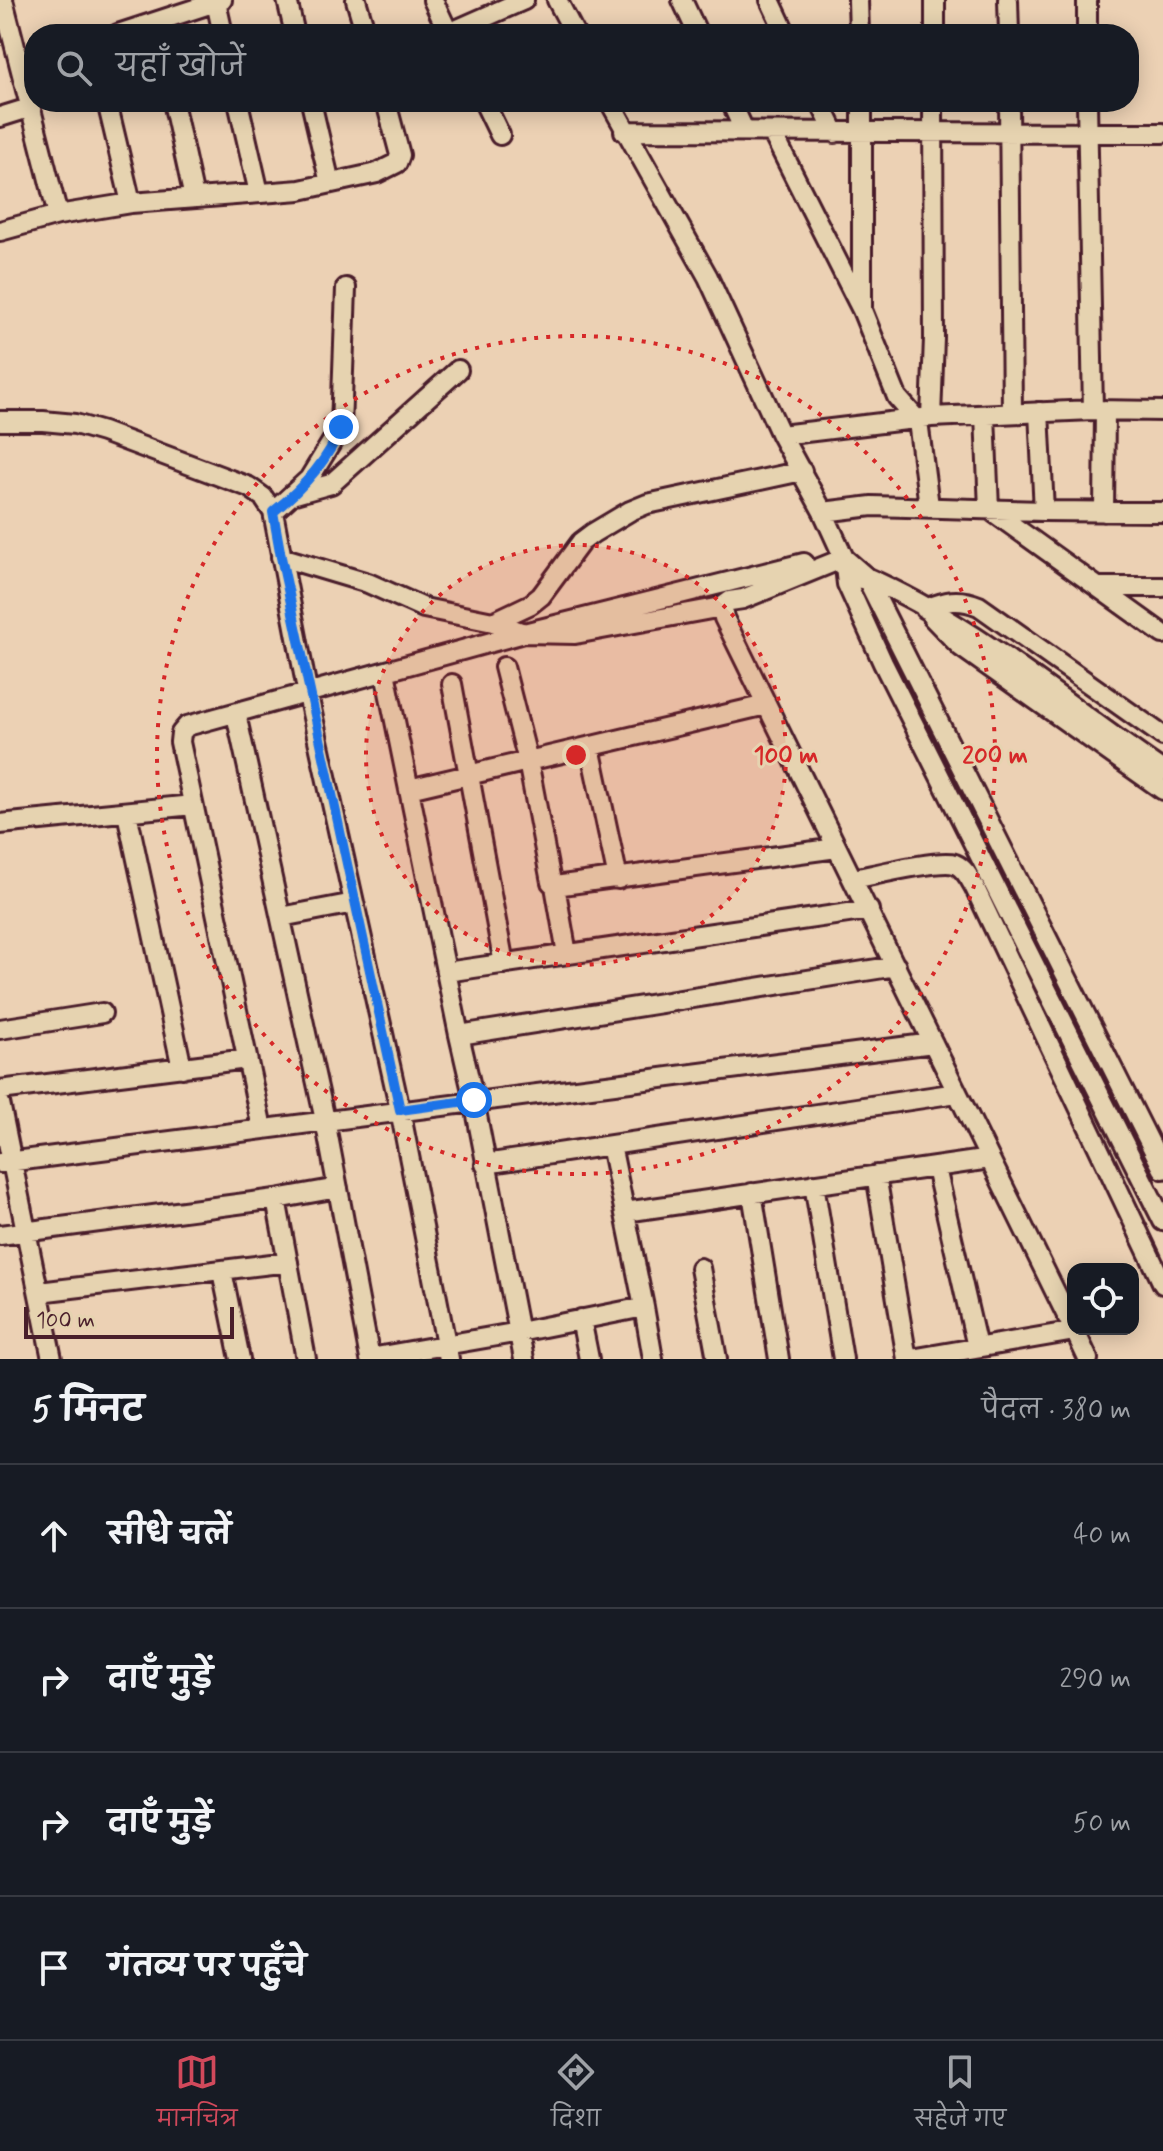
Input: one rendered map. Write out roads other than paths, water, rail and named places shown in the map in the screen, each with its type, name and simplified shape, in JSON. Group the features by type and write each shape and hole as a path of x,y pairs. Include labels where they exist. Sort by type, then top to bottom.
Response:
{"street":[{"path":"3,0 24,54"},
{"path":"287,0 293,24"},
{"path":"356,0 363,24"},
{"path":"433,0 445,24"},
{"path":"469,24 524,0"},
{"path":"557,0 570,24"},
{"path":"682,0 693,24"},
{"path":"770,0 781,24"},
{"path":"935,0 935,24"},
{"path":"1008,0 1009,24"},
{"path":"1087,0 1087,24"},
{"path":"165,24 219,1 222,24"},
{"path":"0,117 24,110"},
{"path":"30,112 58,215"},
{"path":"109,112 131,203"},
{"path":"175,112 194,198"},
{"path":"240,112 259,193"},
{"path":"313,112 330,183"},
{"path":"0,231 58,215 131,203 300,190 377,173 397,163 400,155 389,112"},
{"path":"489,112 500,135"},
{"path":"615,112 708,277 781,435 844,558 847,584 883,663 1163,1221"},
{"path":"736,112 744,130"},
{"path":"825,112 835,133"},
{"path":"862,112 862,310"},
{"path":"929,506 924,419 934,338 933,112"},
{"path":"1009,112 1012,413"},
{"path":"1087,112 1104,512"},
{"path":"624,131 1163,133"},
{"path":"772,132 862,310 897,397 924,419"},
{"path":"273,512 309,479 341,427 346,288"},
{"path":"295,494 323,488 342,477 458,370"},
{"path":"781,435 1012,413 1163,411"},
{"path":"1039,412 1044,511"},
{"path":"985,415 989,509"},
{"path":"0,421 75,424 103,432 249,487 263,497 273,512 308,695 400,1110 448,1352"},
{"path":"493,622 541,596 581,542 630,511 647,504 802,471"},
{"path":"823,512 872,506 929,506 1163,512"},
{"path":"989,509 1163,634"},
{"path":"281,557 368,583 424,608 493,622 524,633 575,634 722,607 730,601 743,599 844,558"},
{"path":"844,558 866,577 958,625 1163,771"},
{"path":"262,1128 180,742 181,733 187,726 524,633 804,563"},
{"path":"847,584 866,577"},
{"path":"866,577 1163,1169"},
{"path":"1098,587 1163,587"},
{"path":"925,609 948,600 967,601 979,606 1163,736"},
{"path":"722,607 724,618 766,705 1067,1315"},
{"path":"925,609 961,647 1163,790"},
{"path":"504,667 528,761 567,954"},
{"path":"385,672 524,1359"},
{"path":"452,684 504,964"},
{"path":"409,789 766,705"},
{"path":"236,714 325,1120 370,1358 448,1352 519,1332 644,1307"},
{"path":"590,747 618,879"},
{"path":"0,824 193,805"},
{"path":"127,813 182,1068"},
{"path":"555,886 837,848"},
{"path":"957,865 978,852"},
{"path":"853,879 934,865 957,865 964,869 1163,1284"},
{"path":"281,917 354,903"},
{"path":"446,972 869,910"},
{"path":"459,1035 896,966"},
{"path":"0,1029 102,1013"},
{"path":"6,1162 933,1043"},
{"path":"0,1090 247,1059"},
{"path":"485,1164 957,1093"},
{"path":"0,1103 6,1162 26,1232 52,1359"},
{"path":"611,1145 653,1359"},
{"path":"625,1212 990,1159"},
{"path":"936,1168 977,1347"},
{"path":"876,1175 911,1359 1067,1330"},
{"path":"814,1184 843,1359"},
{"path":"0,1235 338,1188"},
{"path":"752,1193 779,1359"},
{"path":"276,1199 306,1359"},
{"path":"39,1292 288,1262"},
{"path":"700,1268 717,1359"},
{"path":"222,1271 240,1359"},
{"path":"581,1319 589,1359"},
{"path":"1077,1335 1088,1359"}]}
